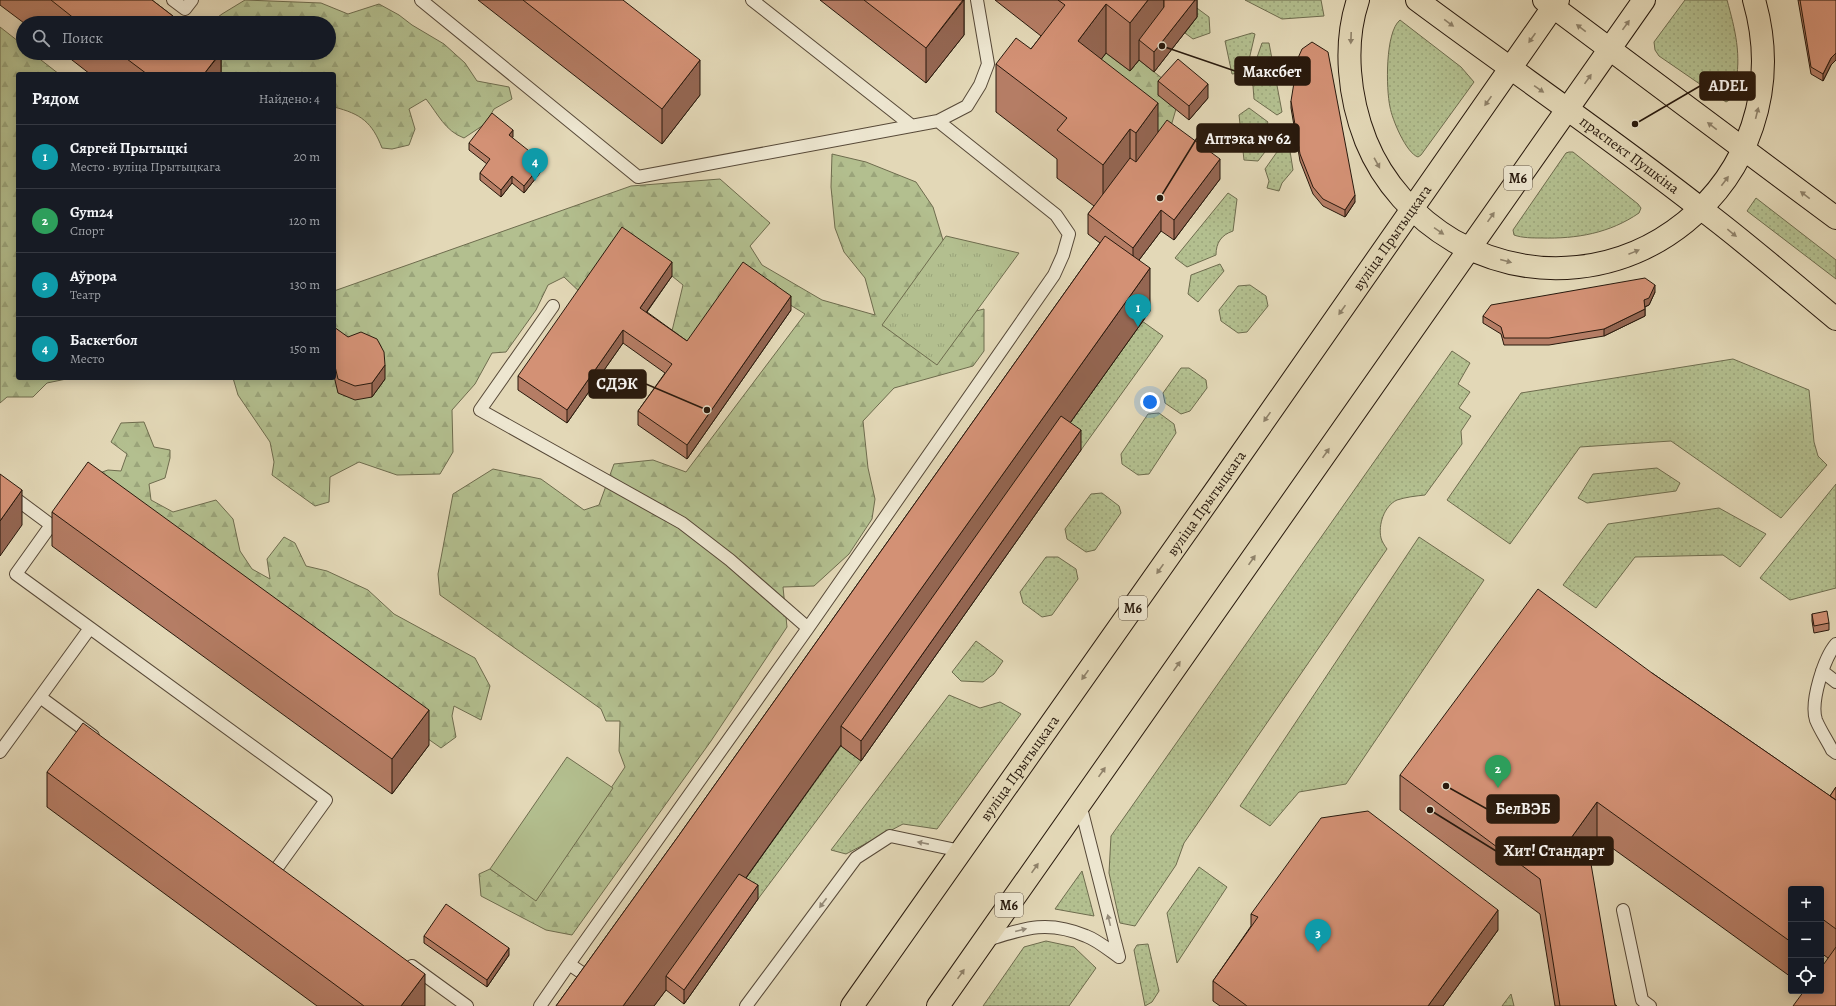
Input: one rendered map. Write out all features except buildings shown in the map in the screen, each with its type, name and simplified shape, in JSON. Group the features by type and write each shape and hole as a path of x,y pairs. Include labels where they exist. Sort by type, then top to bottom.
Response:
{"main road":[{"path":"1358,0 1352,25 1350,65 1352,89 1358,118 1370,150 1378,166 1396,191 1412,210 1438,230 1469,249 1490,257 1522,265 1555,267 1582,266 1623,257 1642,249 1676,229 1702,208 1731,173 1755,121 1762,80 1762,33 1754,0"},
{"name":"праспект Пушкіна","path":"1417,0 1702,208 1836,319"},
{"name":"М6","path":"938,1006 1608,49 1644,0"},
{"path":"1552,3 1608,49 1836,218"},
{"name":"вуліца Прытыцкага","path":"852,1006 1511,69 1552,3"}],"lane":[{"path":"173,0 185,9 192,0"},
{"path":"422,0 638,177 938,121 967,106 980,86 988,64 977,0"},
{"path":"752,0 912,126"},
{"path":"540,1006 808,628 1054,275 1063,255 1069,234 1056,215 938,121"},
{"path":"553,306 480,410 682,523 730,560 808,628"},
{"path":"0,487 51,525 16,574 326,800 277,868"},
{"path":"0,752 90,628"},
{"path":"1836,644 1832,649 1822,672 1816,699 1816,719 1832,750 1836,753"},
{"path":"1822,672 1836,682"},
{"path":"40,697 104,744"},
{"path":"983,942 1022,929 1052,926 1086,936 1119,958 1080,804"},
{"path":"746,1006 856,858 890,836 962,851"},
{"path":"264,859 290,878"},
{"path":"1623,910 1642,1000 1650,1006"},
{"path":"404,960 467,1006"},
{"path":"569,964 602,986"}],"green space":[{"path":"245,0 321,3 348,14 379,4 444,44 465,63 477,81 509,87 512,99 494,109 485,124 464,138 457,135 447,127 426,99 409,109 415,129 409,145 392,149 382,148 370,125 358,116 336,108 336,72 204,72 201,60 336,60 336,16 219,16"},
{"path":"1186,0 1209,17 1210,33 1193,39 1185,33 1197,17"},
{"path":"1245,0 1321,0 1324,16 1282,19"},
{"path":"1685,0 1727,0 1737,43 1738,64 1733,93 1730,99 1726,102 1659,56 1655,50 1654,42"},
{"path":"1400,20 1461,67 1474,82 1421,155 1418,157 1413,154 1404,143 1400,135 1391,112 1389,99 1387,75 1389,48 1395,26"},
{"path":"0,27 16,40 16,60 41,60 56,72 16,72 16,380 61,380 47,383 33,397 7,397 0,403"},
{"path":"1252,33 1255,34 1248,64 1240,73 1232,74 1225,41"},
{"path":"1262,43 1269,43 1282,112 1277,115 1254,99 1253,86 1247,78 1253,69"},
{"path":"1106,53 1130,71 1139,60 1168,83 1176,109 1167,140 1078,90"},
{"path":"1249,108 1268,122 1263,132 1268,148 1258,161 1244,160 1239,115"},
{"path":"1290,151 1293,170 1282,183 1279,191 1267,188 1269,181 1265,169 1277,152"},
{"path":"1573,152 1638,204 1641,208 1639,213 1628,220 1605,230 1580,236 1538,238 1514,235 1513,230 1566,153"},
{"path":"832,154 866,162 916,182 933,207 949,260 960,315 984,309 984,351 973,366 894,388 863,421 868,468 875,499 872,519 849,554 814,586 783,587 787,627 711,741 572,935 546,930 481,896 479,874 490,869 536,900 625,767 619,751 620,721 606,721 601,709 440,595 438,574 453,494 493,469 541,479 584,510 599,505 614,464 653,460 686,472 805,314 743,276 687,355 672,331 683,285 672,276 584,296 564,277 548,285 536,310 506,352 492,353 475,384 452,410 453,452 440,474 397,475 359,462 330,477 329,502 315,506 272,475 274,462 270,442 238,395 234,380 336,380 336,290 631,186 720,179 770,223 750,246 762,265 822,300 875,315 865,278 844,252 835,228 831,187"},
{"path":"1228,193 1237,199 1233,231 1222,237 1218,243 1216,255 1187,267 1175,258"},
{"path":"1756,198 1836,260 1836,279 1747,211"},
{"path":"946,236 1019,253 937,365 882,325"},
{"path":"1220,264 1224,271 1198,302 1188,294 1191,275"},
{"path":"1250,285 1266,296 1268,306 1247,332 1238,333 1221,321 1219,310 1238,286"},
{"path":"1142,321 1163,336 1081,450 1061,436"},
{"path":"1452,351 1470,363 1458,384 1470,392 1459,408 1471,416 1461,431 1462,444 1425,495 1397,500 1385,511 1381,522 1380,533 1387,549 1184,843 1176,865 1135,926 1120,923 1109,873 1111,836"},
{"path":"1733,359 1809,390 1814,442 1818,456 1827,465 1781,518 1671,441 1580,447 1510,544 1447,500 1521,393"},
{"path":"1181,368 1189,368 1206,380 1207,388 1190,411 1181,414 1165,403 1163,393"},
{"path":"1159,413 1174,424 1176,433 1149,474 1138,475 1122,464 1121,454 1148,414"},
{"path":"144,422 154,447 170,450 170,458 165,478 149,484 151,500 173,512 216,500 233,519 240,551 252,569 270,579 267,559 284,537 295,543 306,566 327,571 368,590 394,614 475,658 490,686 481,720 454,706 452,716 456,737 441,748 78,494 79,480 108,470 121,471 127,454 111,442 121,423"},
{"path":"1657,468 1680,483 1676,491 1587,503 1578,498 1593,474"},
{"path":"1836,484 1836,588 1790,600 1760,578"},
{"path":"1102,493 1119,506 1121,513 1095,550 1086,552 1067,539 1065,529 1091,494"},
{"path":"1719,508 1766,534 1740,567 1723,555 1635,557 1596,608 1563,585 1608,524"},
{"path":"1419,537 1484,580 1346,784 1299,792 1270,826 1240,806"},
{"path":"1046,557 1058,557 1076,569 1078,579 1052,615 1042,617 1023,603 1020,592"},
{"path":"976,641 1003,661 994,674 983,682 961,681 952,672"},
{"path":"949,695 980,708 1000,702 1021,714 937,829 903,824 846,854 831,850"},
{"path":"841,746 861,761 758,899 739,888"},
{"path":"567,757 613,788 536,901 490,869"},
{"path":"1199,867 1227,887 1177,963 1167,913"},
{"path":"1082,871 1094,916 1055,909"},
{"path":"1046,941 1074,947 1096,968 1069,1006 983,1006 1024,947"},
{"path":"1148,944 1159,991 1152,1002 1145,1006 1134,950 1137,945"},
{"path":"1511,994 1514,1006 1502,1006"}],"place":[{"name":"Максбет","path":"1162,46"},
{"name":"ADEL","path":"1635,124"},
{"name":"Баскетбол","path":"535,181"},
{"name":"Аптэка № 62","path":"1160,198"},
{"name":"Сяргей Прытыцкі","path":"1138,327"},
{"name":"СДЭК","path":"707,410"},
{"name":"БелВЭБ","path":"1446,786"},
{"name":"Gym24","path":"1498,788"},
{"name":"Хит! Стандарт","path":"1430,810"},
{"name":"Аўрора","path":"1318,952"}]}
